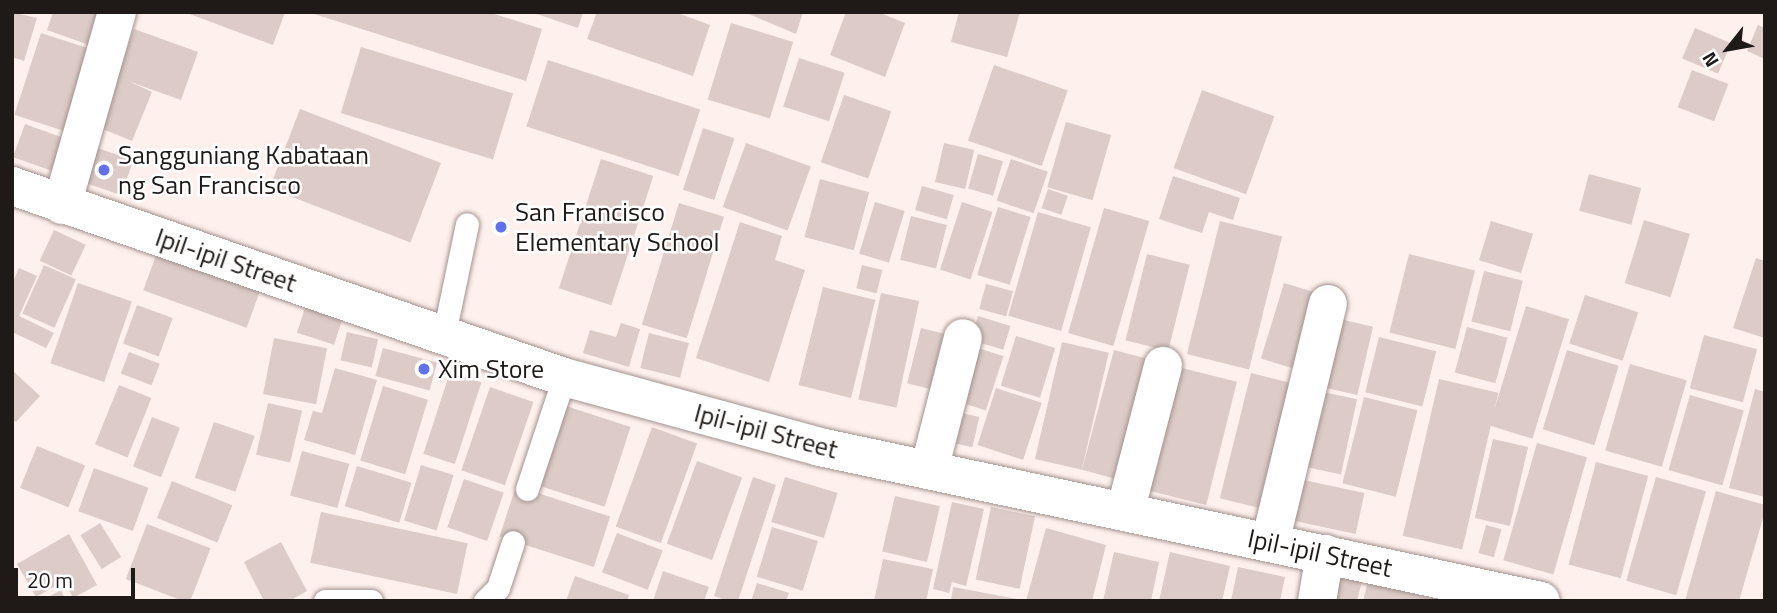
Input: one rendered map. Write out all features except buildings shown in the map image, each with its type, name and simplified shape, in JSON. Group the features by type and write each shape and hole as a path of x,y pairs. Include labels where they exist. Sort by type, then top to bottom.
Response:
{"street":[{"path":"62,205 117,12"},
{"name":"Ipil-ipil Street","path":"12,186 564,377 929,470 1541,601"},
{"path":"1270,543 1328,304"},
{"path":"929,470 963,338"},
{"path":"1125,512 1163,366"},
{"path":"1317,601 1325,554"}],"lane":[{"path":"444,334 467,224"},
{"path":"527,489 564,377"},
{"path":"485,601 498,588 513,542"},
{"path":"324,601 371,601"}],"place":[{"name":"Sangguniang Kabataan ng San Francisco","path":"104,170"},
{"name":"San Francisco Elementary School","path":"501,227"},
{"name":"Xim Store","path":"424,369"}]}
